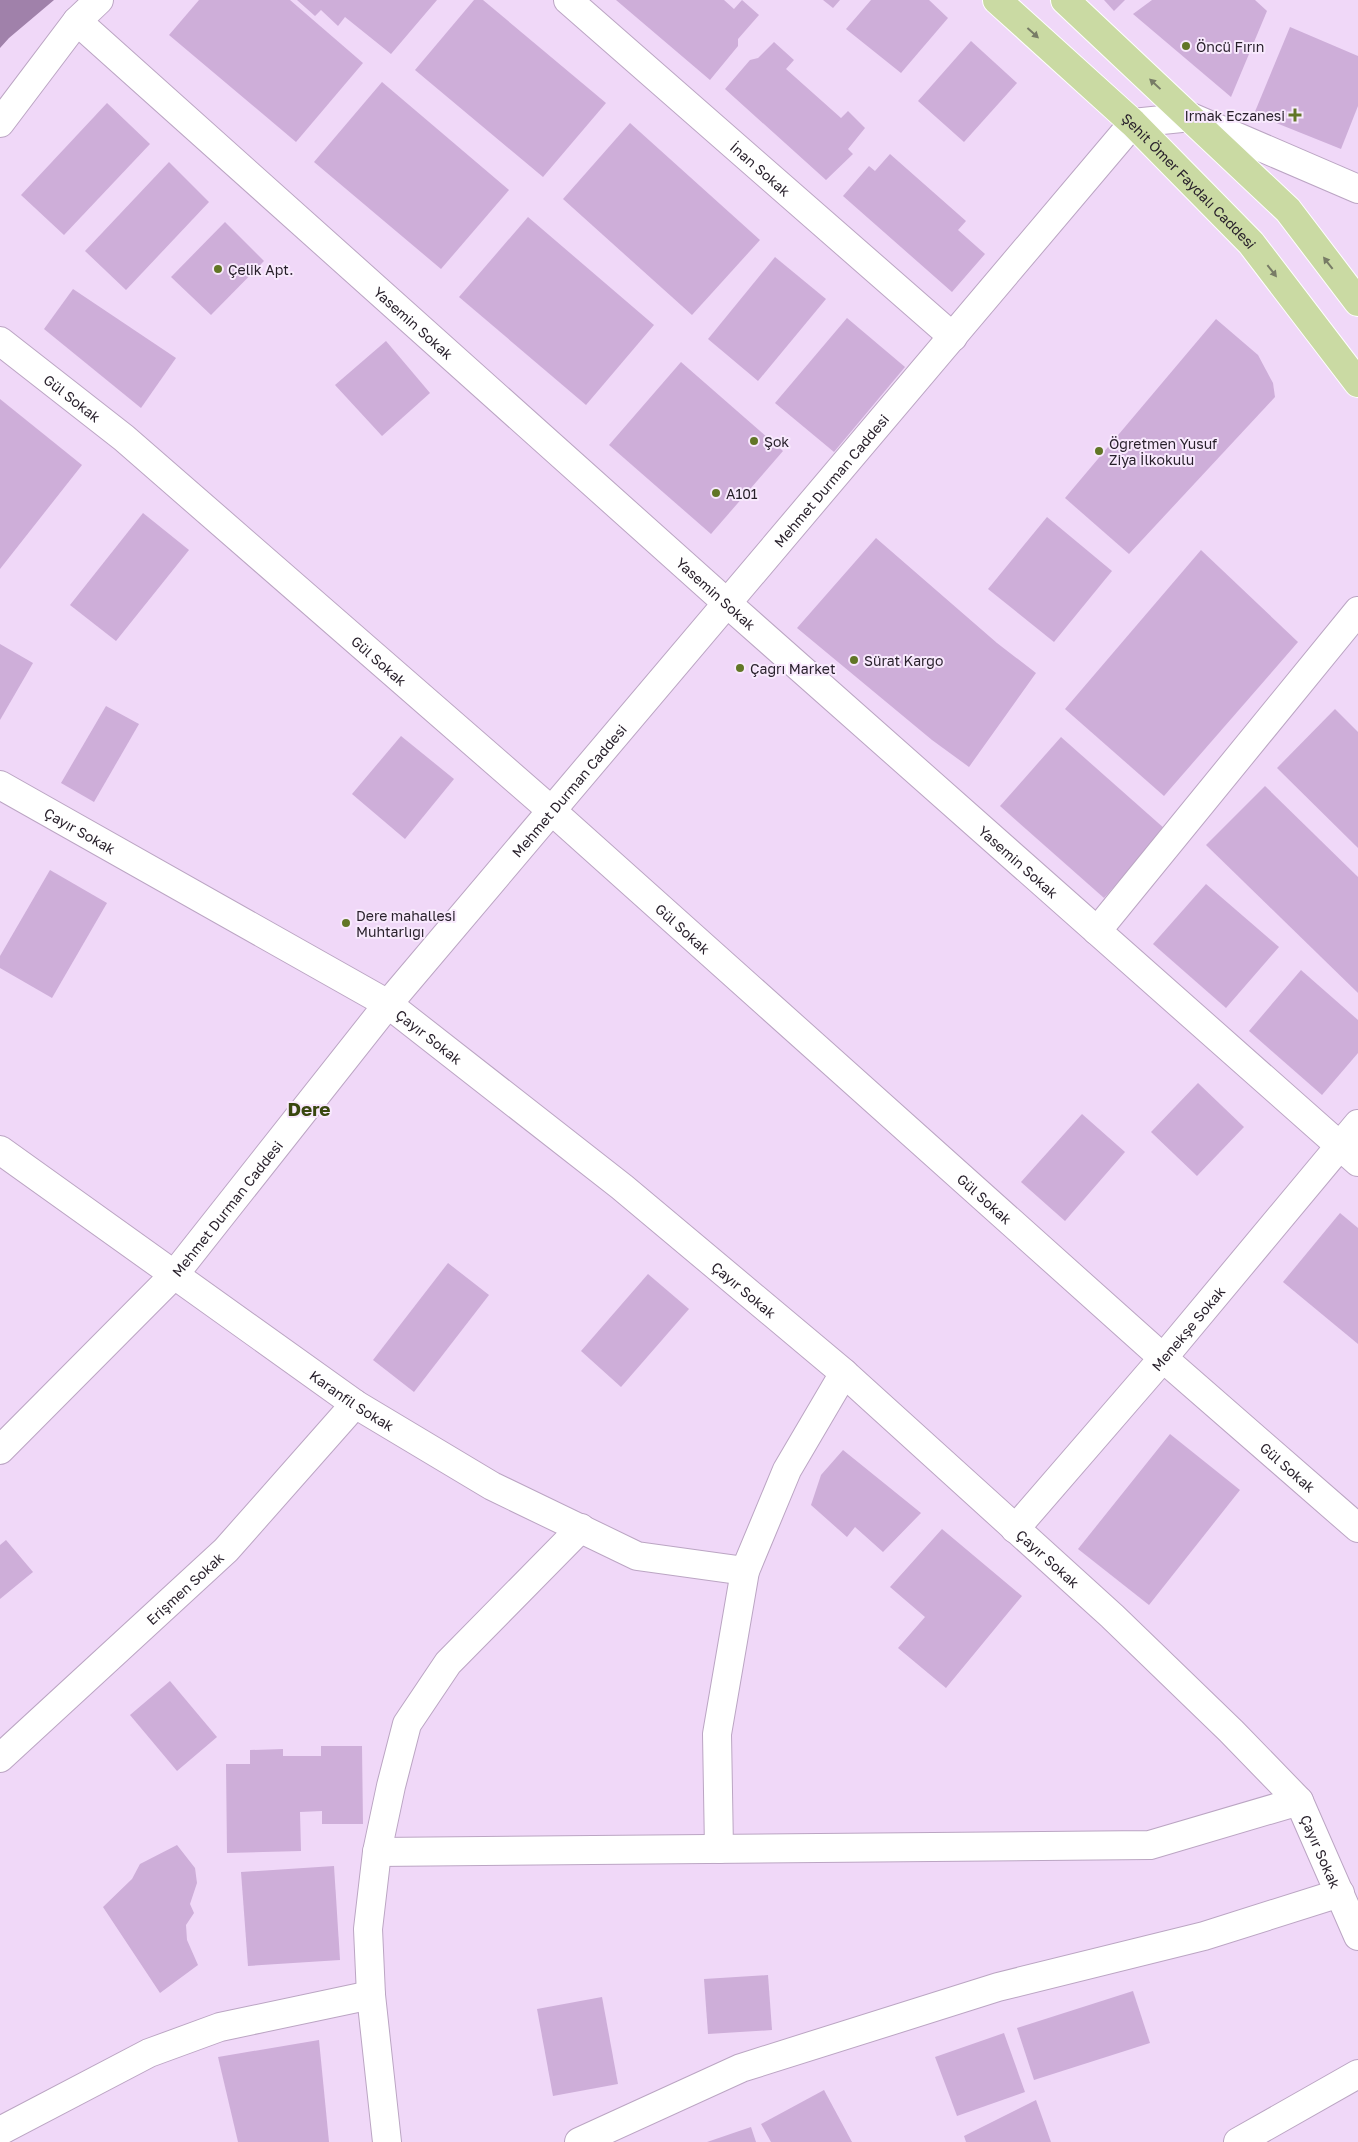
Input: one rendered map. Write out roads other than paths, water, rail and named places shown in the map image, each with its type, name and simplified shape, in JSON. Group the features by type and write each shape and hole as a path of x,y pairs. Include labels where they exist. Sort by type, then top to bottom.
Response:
{"main road":[{"name":"Şehit Ömer Faydalı Caddesi","path":"997,0 1133,123 1250,242 1358,382"},
{"path":"1065,0 1288,210 1358,302"}],"street":[{"path":"0,123 76,21 99,0"},
{"name":"İnan Sokak","path":"568,0 953,337"},
{"name":"Yasemin Sokak","path":"76,21 728,604 1349,1154"},
{"path":"1133,123 1191,117 1358,189"},
{"name":"Mehmet Durman Caddesi","path":"0,1450 174,1275 388,1004 1133,123"},
{"name":"Gül Sokak","path":"0,341 124,438 552,811 1162,1358 1358,1528"},
{"path":"1097,931 1358,611"},
{"name":"Çayır Sokak","path":"0,785 388,1004 622,1187 844,1374 1112,1616 1231,1731 1299,1801 1358,1936"},
{"name":"Menekşe Sokak","path":"1015,1529 1162,1358 1349,1154 1358,1124"},
{"name":"Karanfil Sokak","path":"0,1150 355,1404 492,1486 637,1556 744,1571"},
{"path":"719,1848 717,1734 744,1571 787,1470 844,1374"},
{"name":"Erişmen Sokak","path":"0,1758 226,1550 355,1404"},
{"path":"387,2142 371,1995 368,1929 377,1852 407,1724 448,1663 581,1528"},
{"path":"377,1852 1150,1845 1299,1801"},
{"path":"578,2142 741,2068 998,1987 1204,1936 1340,1894"},
{"path":"0,2131 149,2053 220,2027 371,1995"},
{"path":"1238,2142 1358,2074"}],"place":[{"name":"Öncü Fırın","path":"1186,46"},
{"name":"Irmak Eczanesi","path":"1295,115"},
{"name":"Çelik Apt.","path":"218,269"},
{"name":"Şok","path":"754,441"},
{"name":"Öğretmen Yusuf Ziya İlkokulu","path":"1099,451"},
{"name":"A101","path":"716,493"},
{"name":"Sürat Kargo","path":"854,660"},
{"name":"Çağrı Market","path":"740,668"},
{"name":"Dere mahallesi Muhtarlığı","path":"346,923"}],"district":[{"name":"Dere","path":"309,1108"}]}
